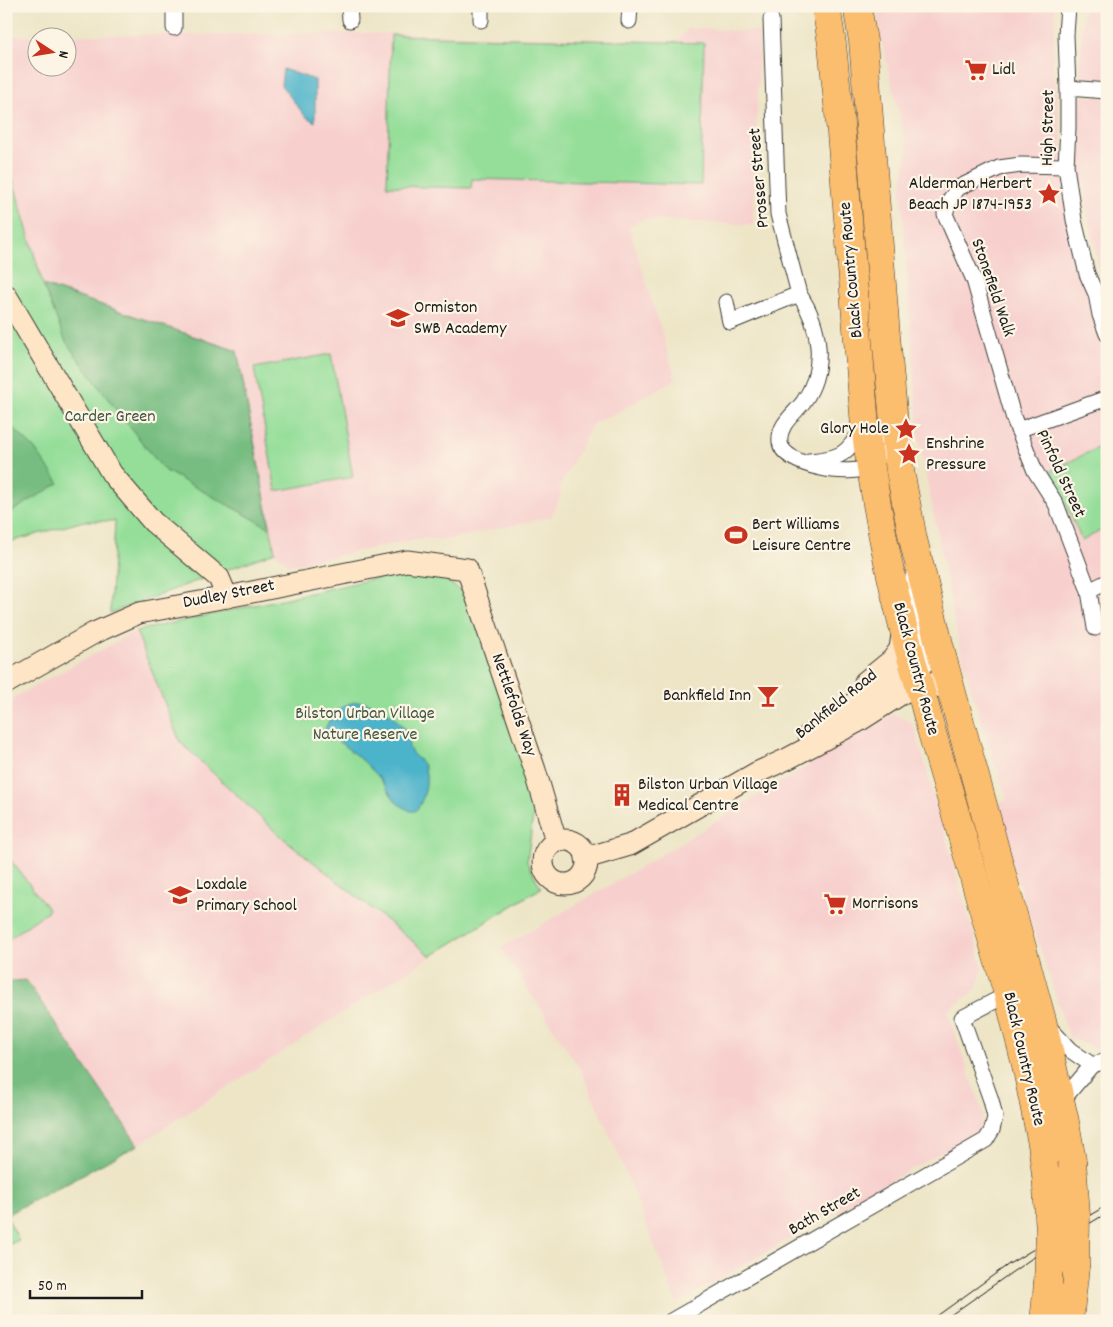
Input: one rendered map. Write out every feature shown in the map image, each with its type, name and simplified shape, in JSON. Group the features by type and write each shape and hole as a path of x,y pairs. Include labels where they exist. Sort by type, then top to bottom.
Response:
{"highway":[{"name":"Black Country Route","path":"826,6 832,44 841,134 865,426 870,466 890,572 903,628 1008,994 1026,1065 1046,1174 1050,1231 1048,1284 1044,1321"},
{"name":"Black Country Route","path":"857,6 863,41 886,336 885,394 916,552 942,660 1042,1020 1061,1102 1072,1161 1076,1215 1075,1267 1069,1321"}],"street":[{"path":"174,6 174,28"},
{"name":"High Street","path":"1068,6 1066,35 1068,88 1066,166 1074,220 1086,274 1101,292 1107,334"},
{"name":"Prosser Street","path":"770,18 778,214 799,294 810,313 818,338 817,373 812,386 804,401 785,423 780,436 782,450 794,459 802,461"},
{"path":"1068,88 1107,91"},
{"name":"Stonefield Walk","path":"1018,430 974,280 945,214 949,201 958,188 999,168 1021,165 1066,166"},
{"path":"726,302 730,322 799,294"},
{"path":"6,296 112,474 153,522 219,578 227,597"},
{"path":"802,461 840,456 855,441 865,426 875,400 885,394"},
{"path":"802,461 822,469 858,470 870,466 885,448 885,394"},
{"path":"1018,430 1107,398"},
{"name":"Pinfold Street","path":"1018,430 1035,470 1056,504 1089,591 1095,628"},
{"path":"916,552 911,587 927,659 920,682"},
{"name":"Dudley Street","path":"6,683 94,633 124,618 139,613 407,560 467,569"},
{"name":"Nettlefolds Way","path":"467,569 536,770 556,842"},
{"path":"1089,591 1107,582"},
{"name":"Bankfield Road","path":"586,858 630,846 756,773 839,701 892,660 900,649 903,628"},
{"path":"756,773 889,678 909,678 920,682 937,684 953,694"},
{"path":"565,841 580,847 585,852 586,858 585,871 576,881 569,884 555,882 544,870 545,853 549,846 556,842 565,841"},
{"name":"Bath Street","path":"671,1321 986,1140 992,1130 995,1117 991,1100 962,1018 1008,994"},
{"path":"1042,1020 1070,1050 1103,1063 1061,1102"}],"shaded area":[{"path":"877,6 1055,6 1053,68 1066,166 1096,294 1107,291 1107,1047 1097,1049 1069,1037 993,807 1007,799 972,693 958,639 919,439 901,190 908,150 881,39"},
{"path":"1084,6 1107,6 1107,85 1080,83 1079,73"},
{"name":"Ormiston SWB Academy","path":"688,28 760,32 753,225 643,219 629,227 676,379 614,414 593,423 559,488 561,495 551,517 444,540 425,538 290,565 275,552 237,351 43,285 6,156 6,36 28,36 28,78 78,78 78,35 385,33 677,41"},
{"path":"1077,95 1107,98 1107,280 1104,280 1100,271 1076,163"},
{"name":"Loxdale Primary School","path":"136,631 180,742 277,833 431,956 138,1145 26,980 6,982 6,702"},
{"path":"893,714 913,723 983,967 976,990 947,1011 983,1112 982,1129 677,1303 619,1156 580,1069 501,948 643,866"}],"green space":[{"path":"391,35 704,43 701,185 472,179 471,188 387,186"},
{"name":"Carder Green","path":"6,156 43,285 237,351 275,552 110,613 115,521 84,521 6,543"},
{"path":"43,285 237,351 270,528 164,470 66,342"},
{"path":"331,354 353,477 276,491 254,368"},
{"path":"6,421 34,448 59,483 6,515"},
{"path":"1107,443 1107,527 1082,541 1051,471"},
{"name":"Bilston Urban Village Nature Reserve","path":"410,571 442,577 469,597 536,795 527,862 541,888 431,956 277,833 180,742 136,631"},
{"path":"6,854 49,910 6,941"},
{"path":"26,980 138,1145 6,1215 6,982"},
{"path":"6,1215 19,1240 6,1246"}],"water":[{"path":"283,69 315,80 315,122 305,116 281,85"},
{"path":"355,702 375,705 386,711 397,720 408,734 409,748 423,764 426,775 424,795 419,807 415,811 410,811 397,803 378,776 362,760 333,737 328,740 323,735 334,714 343,707"}],"tram line":[{"path":"930,1321 1009,1264 1107,1205"},
{"path":"942,1321 1031,1259 1107,1213"}],"place":[{"name":"Lidl","path":"976,70"},
{"name":"Alderman Herbert Beach JP 1874-1953","path":"1049,194"},
{"name":"Ormiston SWB Academy","path":"398,318"},
{"name":"Glory Hole","path":"906,429"},
{"name":"Enshrine Pressure","path":"909,454"},
{"name":"Bert Williams Leisure Centre","path":"736,535"},
{"name":"Bankfield Inn","path":"768,696"},
{"name":"Bilston Urban Village Medical Centre","path":"622,795"},
{"name":"Loxdale Primary School","path":"180,895"},
{"name":"Morrisons","path":"835,904"}]}
